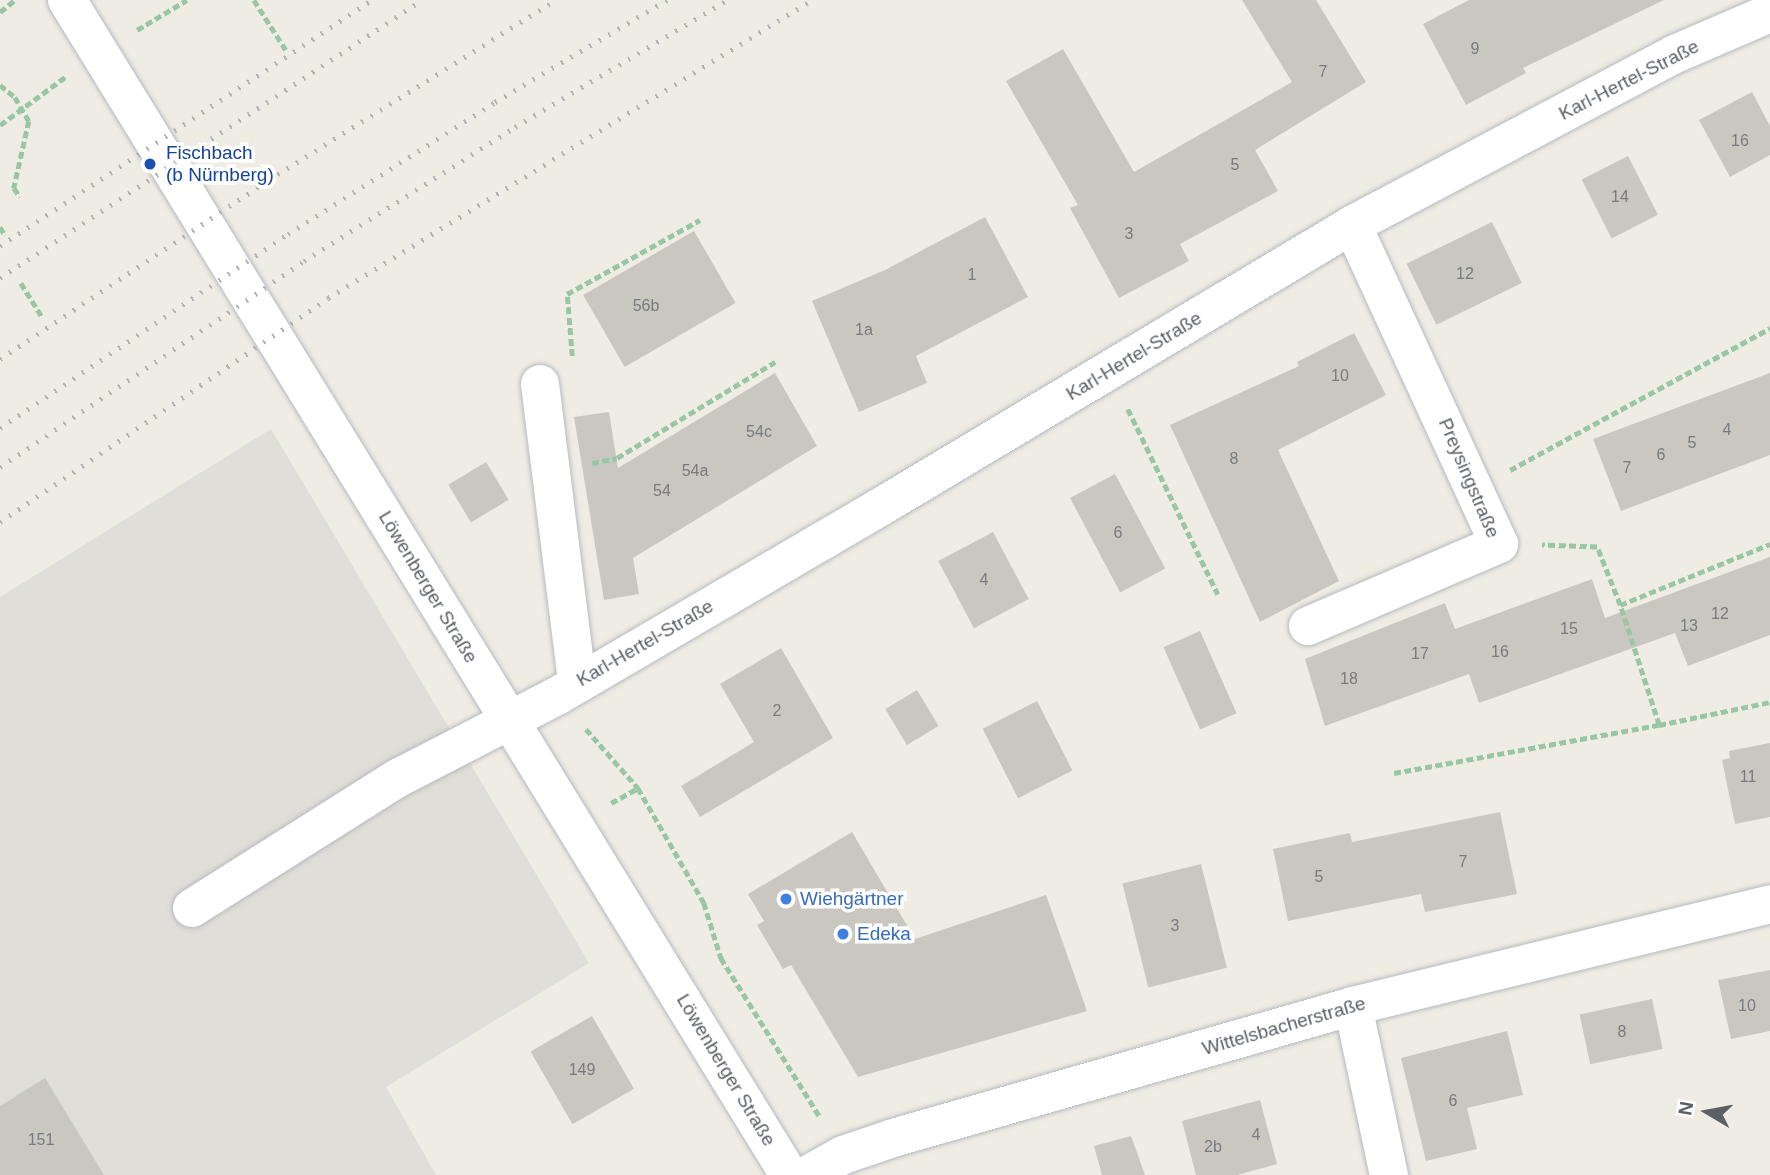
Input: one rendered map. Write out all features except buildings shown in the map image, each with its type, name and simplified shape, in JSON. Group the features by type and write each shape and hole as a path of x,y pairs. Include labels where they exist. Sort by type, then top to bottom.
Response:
{"street":[{"name":"Löwenberger Straße","path":"67,0 789,1175"},
{"name":"Karl-Hertel-Straße","path":"192,908 398,778 510,722 567,689 1110,371 1352,225 1675,54 1770,13"},
{"name":"Preysingstraße","path":"1308,626 1499,544 1476,488 1352,225"},
{"path":"540,384 550,471 567,689"},
{"name":"Wittelsbacherstraße","path":"807,1175 843,1155 1353,1006 1770,904"},
{"path":"1353,1006 1389,1175"}],"path":[{"path":"0,12 15,0"},
{"path":"159,16 187,0"},
{"path":"254,0 286,50"},
{"path":"0,85 15,97 29,121 14,188 20,197"},
{"path":"0,125 51,87"},
{"path":"540,384 572,355 567,294 700,220"},
{"path":"0,227 5,235"},
{"path":"21,283 42,316"},
{"path":"1476,488 1770,328"},
{"path":"550,471 617,458 775,362"},
{"path":"1110,371 1218,594"},
{"path":"1499,544 1597,547 1620,605 1659,724"},
{"path":"1620,605 1770,544"},
{"path":"567,689 638,788 704,903 721,958 843,1155"},
{"path":"1394,773 1770,702"}],"shaded area":[{"path":"271,429 589,963 386,1087 436,1175 0,1175 0,597"}],"railway":[{"path":"0,246 372,0"},
{"path":"0,278 422,0"},
{"path":"0,359 259,186 556,0"},
{"path":"0,428 288,234 495,102 667,0"},
{"path":"0,467 304,261 515,127 727,0"},
{"path":"0,522 328,298 812,0"}],"place":[{"name":"Fischbach (b Nürnberg)","path":"150,164"},
{"name":"Wiehgärtner","path":"786,899"},
{"name":"Edeka","path":"843,934"}]}
